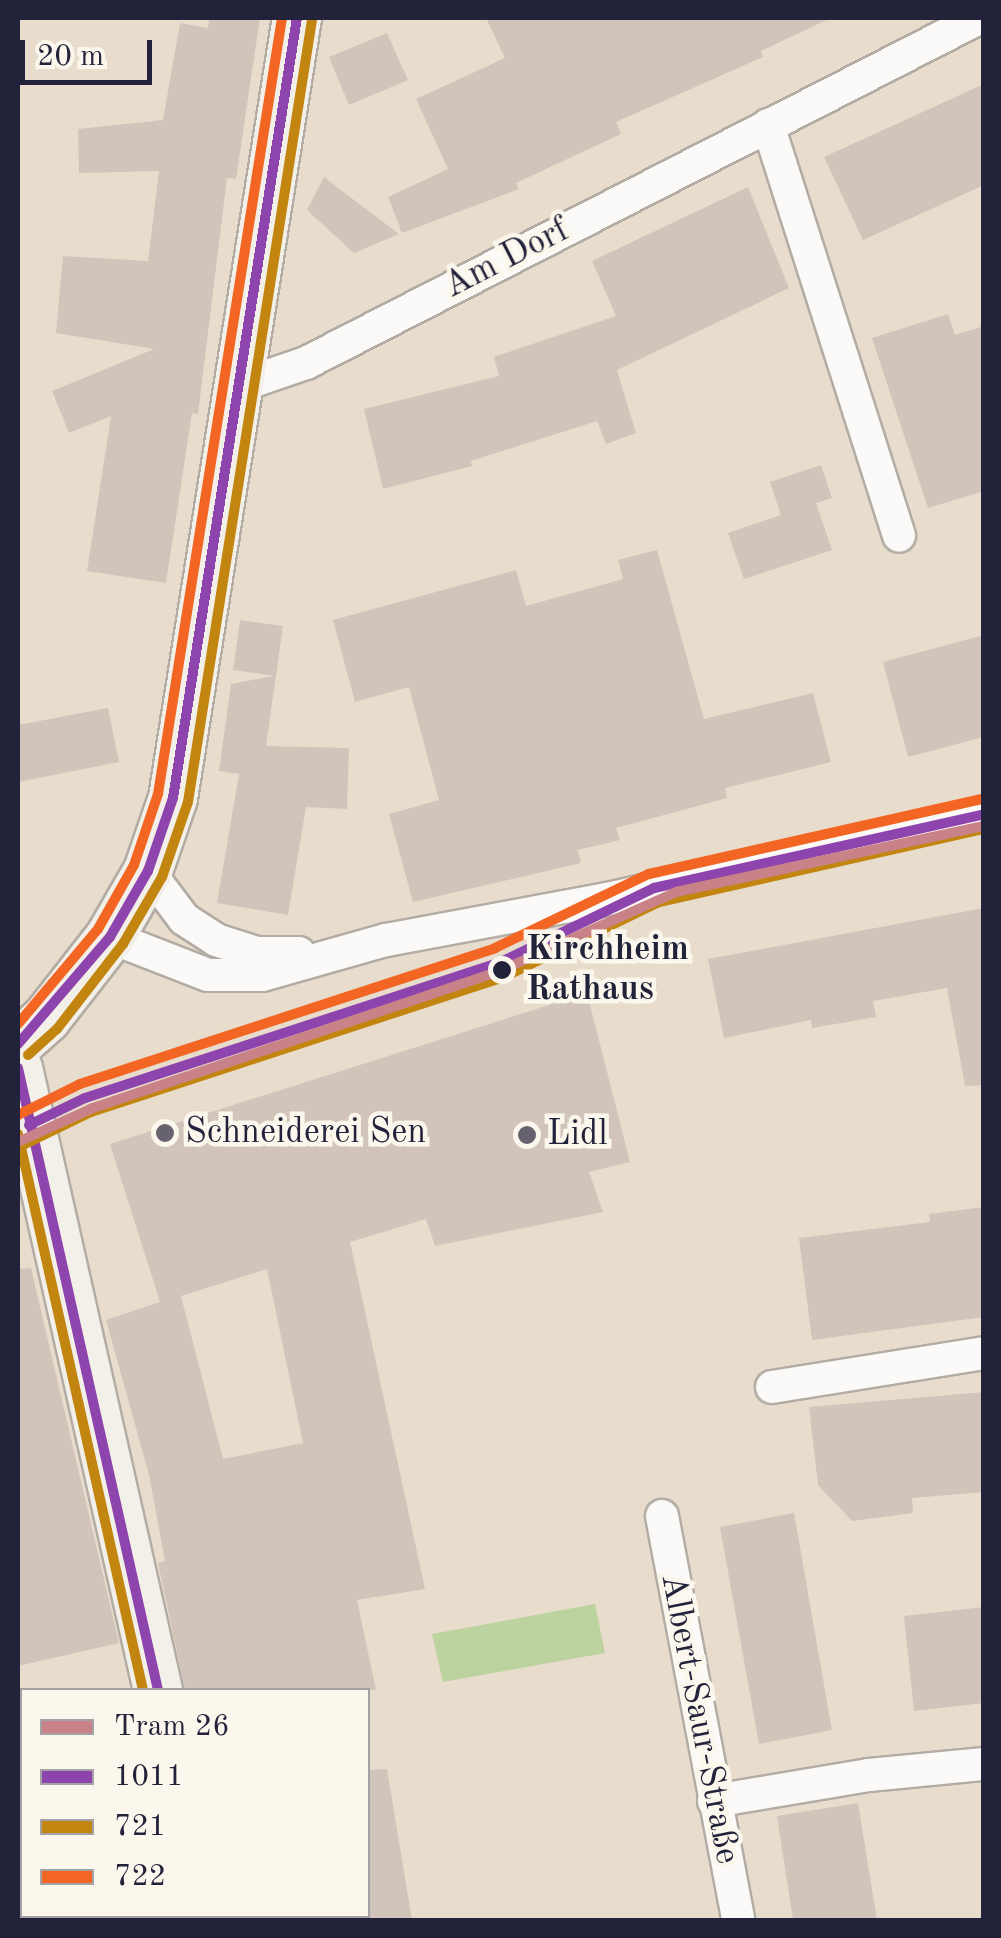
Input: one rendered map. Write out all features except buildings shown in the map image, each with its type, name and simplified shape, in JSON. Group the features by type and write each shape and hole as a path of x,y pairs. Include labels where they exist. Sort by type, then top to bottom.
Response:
{"street":[{"path":"18,1044 58,1005 110,937 148,871 173,798 191,711 297,18"},
{"name":"Am Dorf","path":"242,385 306,362 979,18"},
{"path":"768,125 900,536"},
{"path":"110,937 158,960 240,978 333,952 984,814"},
{"path":"148,871 184,918 216,940 258,953 333,952"},
{"path":"18,1068 158,1688"},
{"path":"772,1387 984,1353"},
{"name":"Albert-Saur-Straße","path":"662,1516 738,1920"},
{"path":"714,1801 870,1774 984,1764"}],"green space":[{"path":"595,1604 605,1653 443,1682 432,1634"}],"tram line":[{"name":"26","path":"18,1142 93,1108 502,970 676,892 984,826"}],"transit line":[{"name":"722","path":"18,1024 98,929 134,865 158,794 282,18"},
{"name":"1011","path":"18,1044 110,937 148,871 173,798 297,18"},
{"name":"721","path":"28,1055 57,1029 123,944 162,877 188,802 312,20"},
{"name":"722","path":"18,1115 80,1084 495,948 649,874 981,799"},
{"name":"1011","path":"29,1125 85,1098 501,962 654,888 984,814"},
{"name":"721","path":"25,1144 91,1112 506,976 659,902 984,829"},
{"name":"1011","path":"18,1068 158,1688"},
{"name":"721","path":"18,1134 143,1688"}],"place":[{"name":"Kirchheim Rathaus","path":"502,970"},
{"name":"Schneiderei Sen","path":"165,1133"},
{"name":"Lidl","path":"527,1135"}]}
